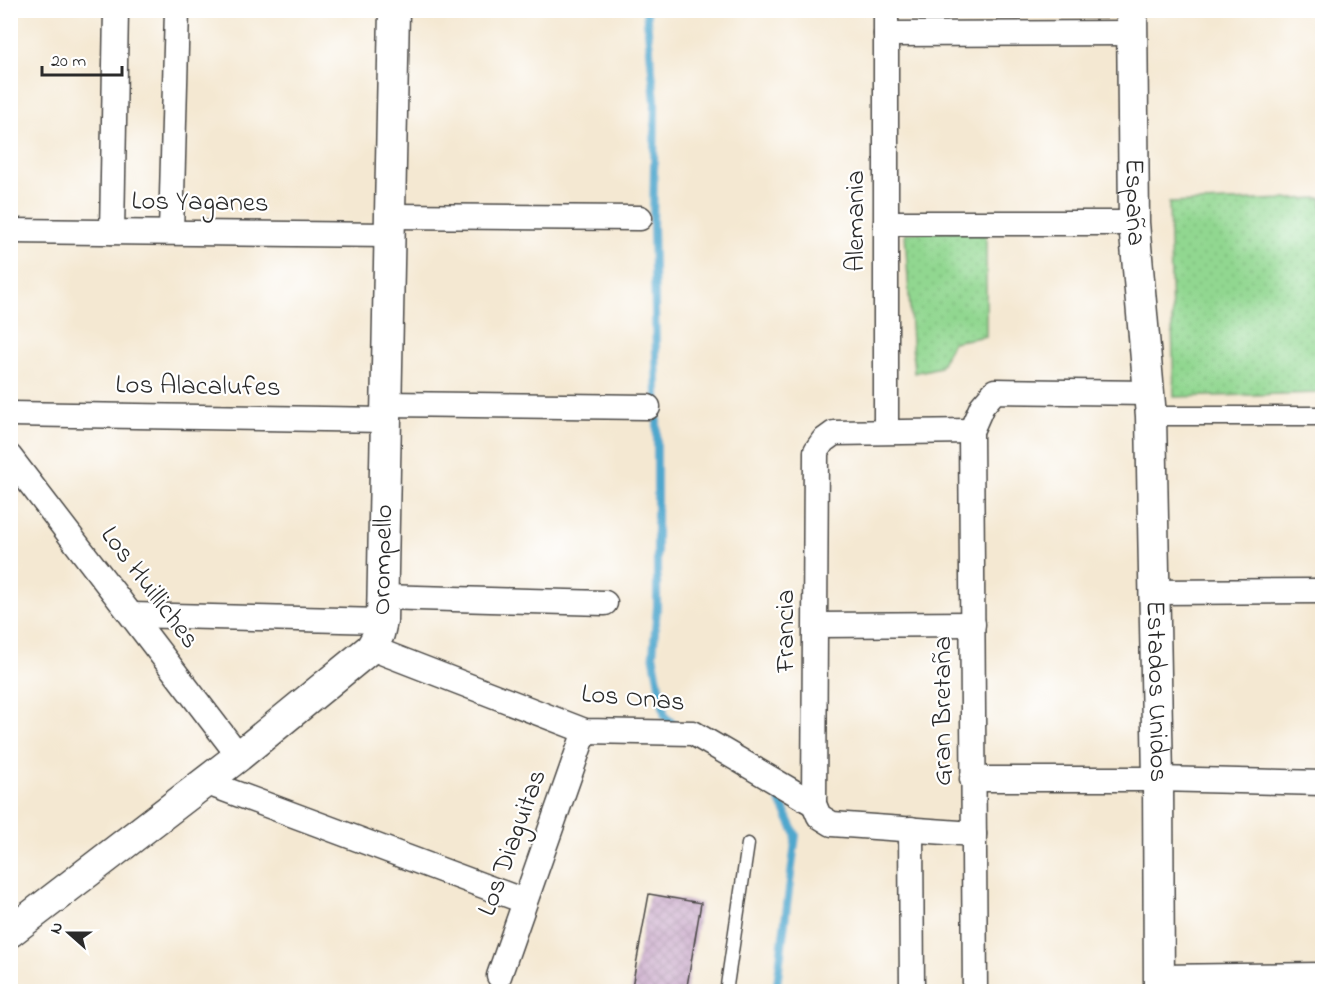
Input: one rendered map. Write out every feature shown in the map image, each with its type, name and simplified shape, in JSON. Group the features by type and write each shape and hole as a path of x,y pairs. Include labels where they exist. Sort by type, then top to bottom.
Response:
{"street":[{"path":"112,232 116,10"},
{"path":"171,232 177,10"},
{"name":"Orompello","path":"10,932 239,756 378,622 394,10"},
{"path":"886,22 1132,22"},
{"name":"Alemania","path":"886,22 886,431"},
{"name":"España","path":"1132,22 1134,222 1150,405"},
{"name":"Los Yaganes","path":"10,231 171,232 640,218"},
{"path":"886,223 1134,222"},
{"path":"971,431 982,406 995,391 1150,405 1323,416"},
{"name":"Estados Unidos","path":"1150,405 1158,778 1159,984"},
{"name":"Los Alacalufes","path":"10,414 385,412 648,407"},
{"name":"Francia","path":"814,804 816,451 823,441 834,433 971,431"},
{"name":"Gran Bretaña","path":"971,431 975,992"},
{"name":"Los Huilliches","path":"10,457 239,756"},
{"path":"1154,592 1323,591"},
{"name":"Los Onas","path":"132,615 378,622 605,603"},
{"name":"Los Onas","path":"378,622 585,731 683,733 814,804"},
{"path":"816,625 973,624"},
{"name":"Los Diaguitas","path":"499,976 585,731"},
{"path":"972,779 1158,778 1323,783"},
{"path":"205,782 524,901"},
{"path":"814,804 819,816 832,824 974,834"},
{"path":"911,830 912,992"},
{"path":"1159,984 1323,975"}],"lane":[{"path":"726,992 747,844"}],"green space":[{"path":"1322,198 1322,393 1174,397 1169,203"},
{"path":"986,229 986,336 953,342 940,367 914,373 905,233"}],"building":[{"path":"649,894 701,903 686,992 631,992"}],"waterway":[{"path":"646,10 655,101 653,226 657,396 657,607 653,654 665,717 679,728"},
{"path":"774,788 796,835 776,992"}]}
